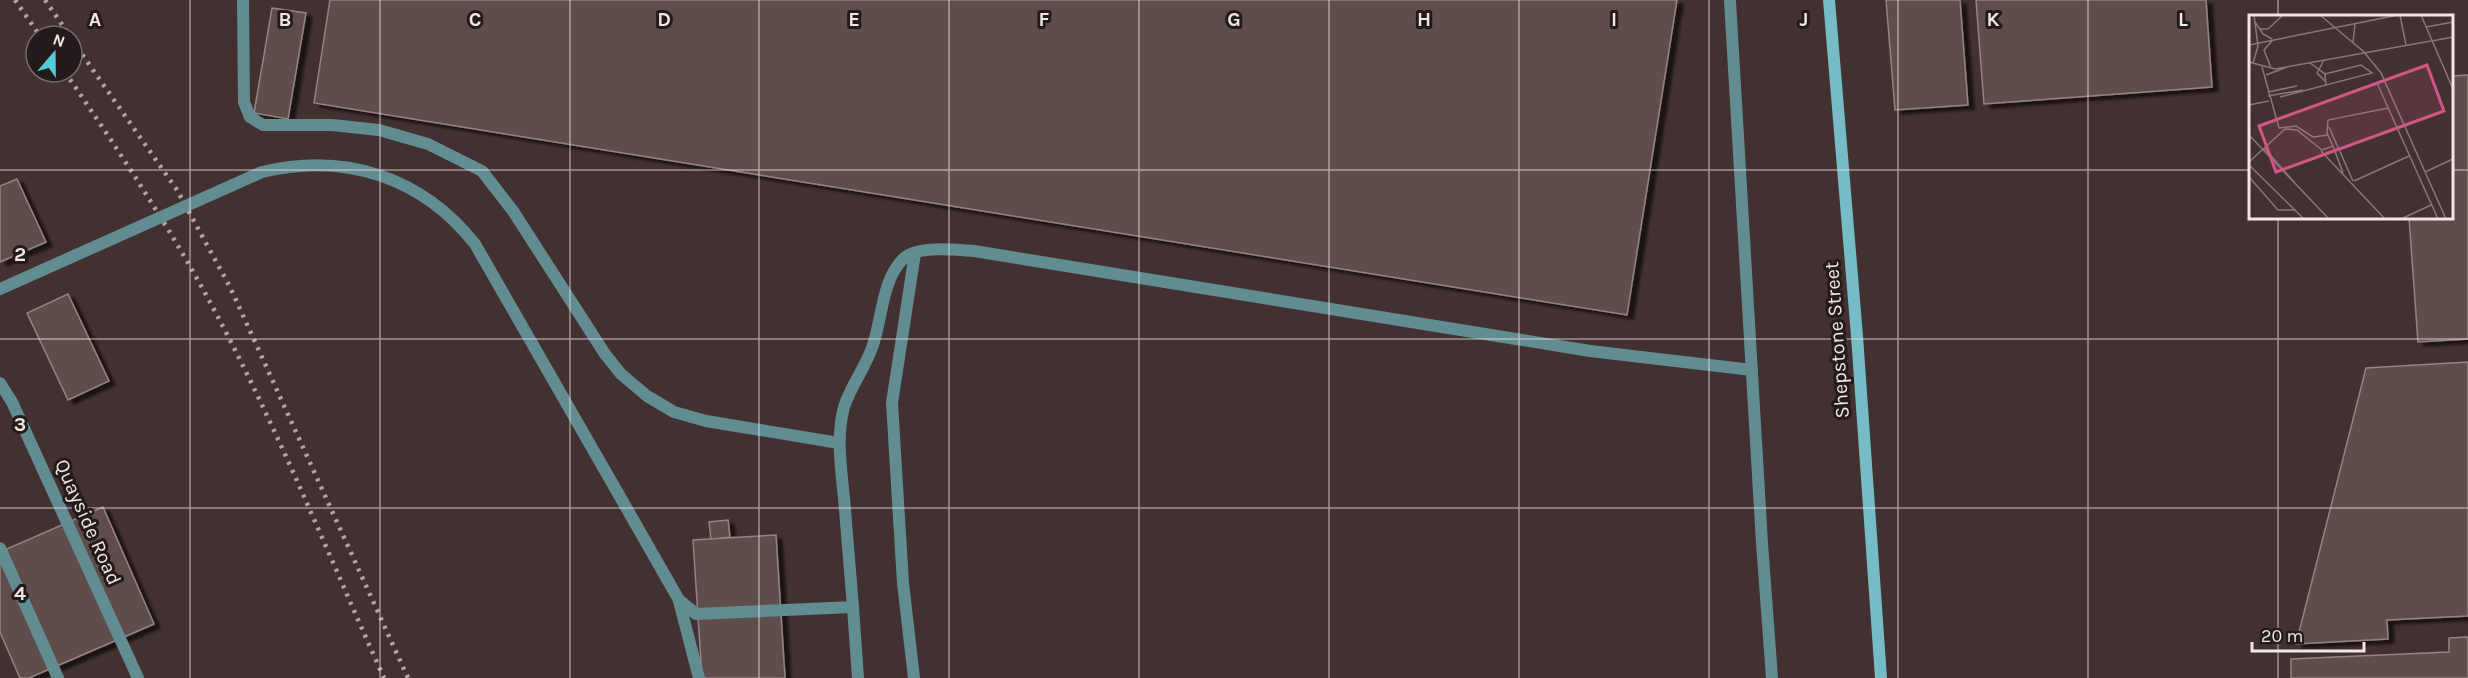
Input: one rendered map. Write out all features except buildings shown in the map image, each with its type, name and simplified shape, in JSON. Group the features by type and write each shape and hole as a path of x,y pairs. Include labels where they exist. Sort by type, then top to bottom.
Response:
{"main road":[{"name":"Shepstone Street","path":"1829,0 1881,678"}],"street":[{"path":"243,0 244,102 250,117 262,125 332,124 379,130 428,144 482,171 513,211 605,354 621,374 647,396 674,412 706,422 839,443"},
{"path":"1730,2 1773,678"},
{"path":"0,289 262,172 298,165 318,165 357,169 406,186 452,219 475,244 679,600 699,678"},
{"path":"858,678 839,443 844,408 872,347 889,283 904,258 915,253 940,250 974,251 1590,351 1752,370"},
{"path":"914,678 903,583 892,403 915,253"},
{"name":"Quayside Road","path":"0,383 12,402 138,678"},
{"path":"0,548 58,678"},
{"path":"679,600 696,614 853,607"}],"railway":[{"path":"15,0 32,24"},
{"path":"45,0 62,24"},
{"path":"84,57 177,190 230,287 408,678"},
{"path":"73,84 164,223 222,324 294,474 384,678"}]}
